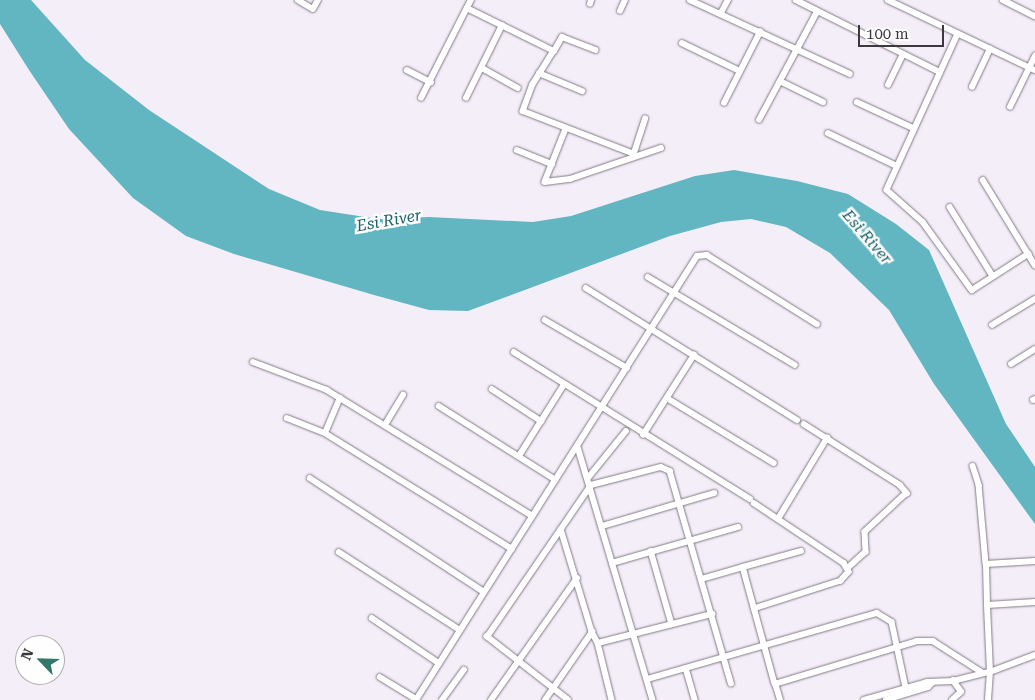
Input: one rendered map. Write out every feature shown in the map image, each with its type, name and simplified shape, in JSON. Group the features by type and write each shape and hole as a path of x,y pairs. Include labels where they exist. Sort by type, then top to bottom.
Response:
{"street":[{"path":"298,0 313,9 318,0"},
{"path":"421,98 431,82 471,0"},
{"path":"620,11 625,0"},
{"path":"690,0 760,32 796,51 850,74"},
{"path":"721,14 728,0"},
{"path":"796,0 940,72"},
{"path":"888,0 898,2 958,34 1032,69"},
{"path":"1003,0 1035,16"},
{"path":"467,8 554,51"},
{"path":"759,120 817,12"},
{"path":"466,98 502,25"},
{"path":"724,102 760,32"},
{"path":"958,34 886,190 923,222 972,290 1028,254"},
{"path":"596,50 562,37 539,73 523,110 632,155"},
{"path":"682,43 740,71"},
{"path":"972,87 990,49"},
{"path":"888,85 903,54"},
{"path":"1010,107 1032,69 1035,56"},
{"path":"482,68 518,88"},
{"path":"407,70 431,82"},
{"path":"539,73 582,92"},
{"path":"780,82 823,102"},
{"path":"857,102 913,128"},
{"path":"632,155 645,119"},
{"path":"566,128 545,182 570,179 632,155 661,148"},
{"path":"828,133 897,166"},
{"path":"517,150 552,164"},
{"path":"983,180 1035,265"},
{"path":"950,208 993,276"},
{"path":"380,677 416,700 602,410 672,291 702,254 817,324"},
{"path":"648,277 795,365"},
{"path":"586,288 797,420"},
{"path":"992,325 1035,299"},
{"path":"545,320 627,368"},
{"path":"1011,364 1035,349"},
{"path":"514,352 563,386 752,501 848,568"},
{"path":"643,435 694,355"},
{"path":"253,362 276,368 340,398 533,516"},
{"path":"519,456 563,386"},
{"path":"492,389 542,421"},
{"path":"385,425 404,395"},
{"path":"324,433 340,398"},
{"path":"667,398 774,463"},
{"path":"439,406 556,480"},
{"path":"287,418 324,433 512,550"},
{"path":"754,609 841,581 849,572 848,568 866,552 865,532 907,493 804,424"},
{"path":"568,700 487,637 561,529 589,481 626,431"},
{"path":"778,519 827,438"},
{"path":"578,447 653,700"},
{"path":"973,466 979,485 986,564 986,672 988,700"},
{"path":"589,481 666,467 726,657 731,683"},
{"path":"310,478 484,592"},
{"path":"602,526 714,494"},
{"path":"612,563 738,528"},
{"path":"561,529 592,632 598,643 610,699"},
{"path":"652,551 672,624"},
{"path":"702,579 801,551"},
{"path":"339,552 460,630"},
{"path":"986,564 1035,561"},
{"path":"744,567 780,700"},
{"path":"491,700 577,578"},
{"path":"987,605 1035,602"},
{"path":"648,679 877,612 892,622 906,688"},
{"path":"598,643 712,614"},
{"path":"372,618 439,663"},
{"path":"545,700 592,632"},
{"path":"775,684 897,649 917,641 933,641 986,672"},
{"path":"864,700 906,688 953,681 1035,655"},
{"path":"686,668 695,700"},
{"path":"442,700 464,670"},
{"path":"952,700 961,692 953,681"},
{"path":"889,700 928,687 932,683"}],"water":[{"name":"Esi River","path":"0,0 31,0 85,60 149,110 269,189 320,210 378,219 429,217 533,222 571,216 695,176 734,170 797,181 848,194 896,224 929,250 1006,424 1035,467 1035,524 934,384 889,310 830,253 786,227 751,219 721,222 670,236 468,311 429,310 374,295 234,254 186,236 133,198 69,129 29,70 0,24"}]}
